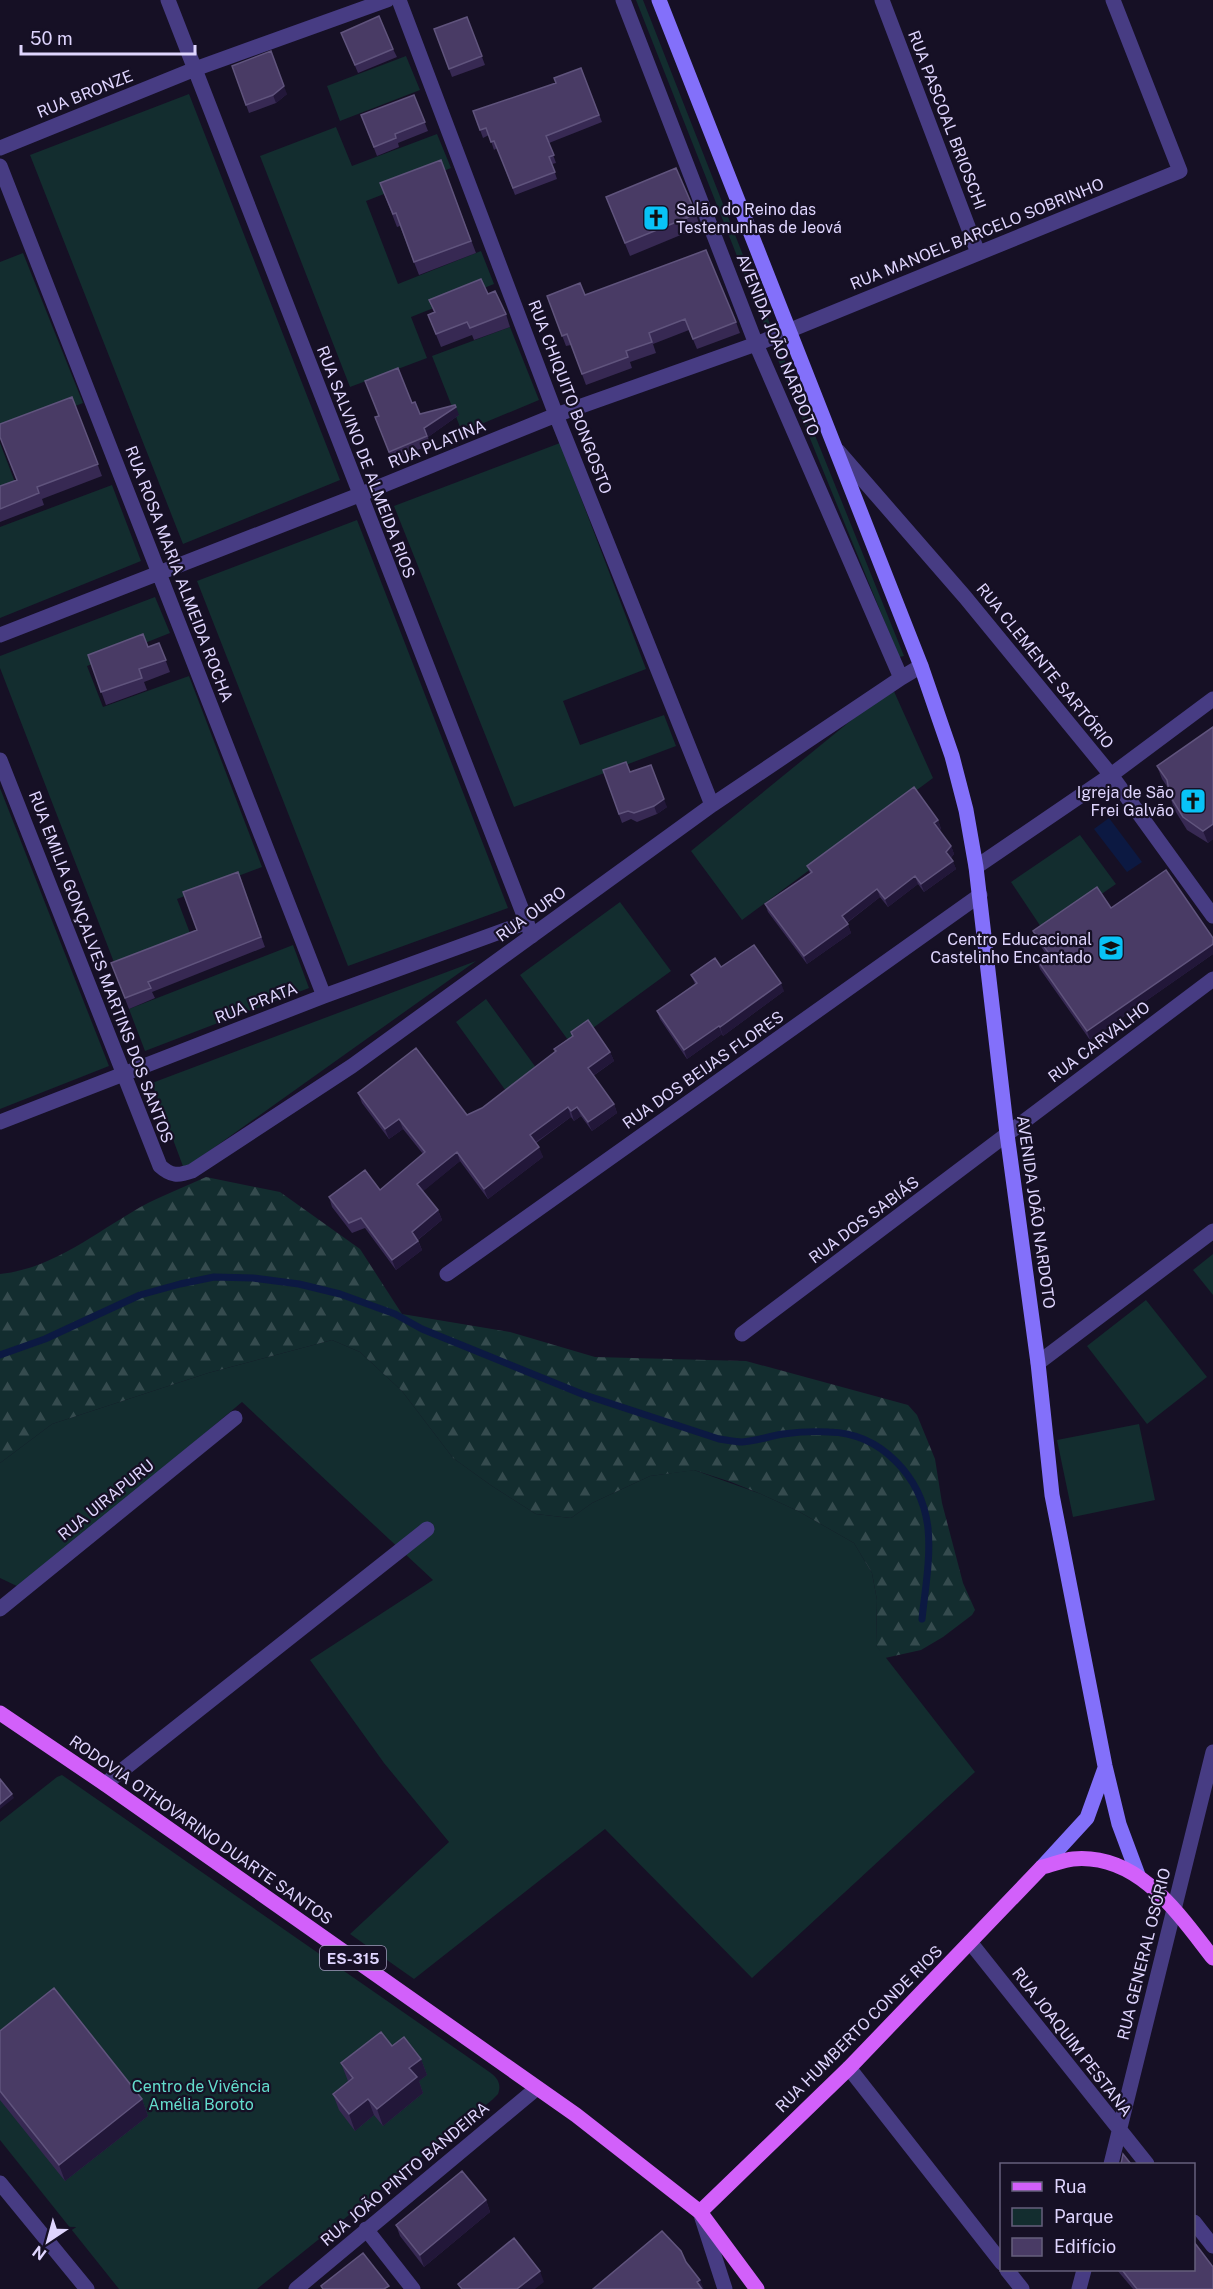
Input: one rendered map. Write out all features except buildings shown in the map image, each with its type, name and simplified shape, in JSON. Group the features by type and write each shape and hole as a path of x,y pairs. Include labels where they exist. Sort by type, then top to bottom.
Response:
{"main road":[{"name":"RODOVIA OTHOVARINO DUARTE SANTOS","path":"0,1713 105,1784 576,2115 700,2212"},
{"path":"1042,1867 1073,1859 1094,1860 1114,1863 1138,1875 1174,1908 1213,1958"},
{"name":"RUA HUMBERTO CONDE RIOS","path":"700,2212 849,2068 1042,1867"},
{"name":"ES-315","path":"700,2212 757,2289"}],"street":[{"name":"RUA SALVINO DE ALMEIDA RIOS","path":"168,0 529,929"},
{"name":"RUA BRONZE","path":"0,148 195,69 387,0"},
{"name":"RUA CHIQUITO BONGOSTO","path":"399,0 556,415 712,805"},
{"name":"AVENIDA JOÃO NARDOTO","path":"623,0 756,344 901,678"},
{"name":"AVENIDA JOÃO NARDOTO","path":"659,0 921,666 952,756 966,810 980,895 1052,1494 1105,1766 1119,1824 1138,1875"},
{"name":"RUA PASCOAL BRIOSCHI","path":"882,0 978,253"},
{"name":"RUA MANOEL BARCELO SOBRINHO","path":"788,331 1180,171 1113,0"},
{"name":"RUA ROSA MARIA ALMEIDA ROCHA","path":"0,166 324,996"},
{"name":"RUA PLATINA","path":"0,634 359,495 556,415 788,331"},
{"name":"RUA CLEMENTE SARTÓRIO","path":"836,449 965,597 1111,775 1213,916"},
{"path":"901,678 921,666"},
{"name":"RUA OURO","path":"180,1175 192,1171 352,1066 529,929 901,678"},
{"path":"976,867 1111,775 1213,699"},
{"name":"RUA EMILIA GONÇALVES MARTINS DOS SANTOS","path":"0,760 160,1166 171,1175 180,1175"},
{"name":"RUA DOS BEIJAS FLORES","path":"447,1274 980,895"},
{"name":"RUA PRATA","path":"0,1122 324,996 529,929"},
{"name":"RUA CARVALHO","path":"1007,1134 1213,979"},
{"name":"RUA DOS SABIÁS","path":"742,1334 1007,1134"},
{"path":"1038,1363 1213,1231"},
{"name":"RUA UIRAPURU","path":"0,1609 235,1418"},
{"path":"105,1784 427,1529"},
{"name":"RUA GENERAL OSÓRIO","path":"1111,2163 1213,1752"},
{"path":"1042,1867 1087,1818 1105,1766"},
{"name":"RUA JOAQUIM PESTANA","path":"970,1942 1146,2163"},
{"path":"849,2068 1000,2260"},
{"name":"RUA JOÃO PINTO BANDEIRA","path":"296,2289 537,2088"},
{"path":"0,2183 87,2289"},
{"path":"700,2212 725,2289"},
{"path":"1195,2223 1213,2246"},
{"path":"366,2229 413,2289"},
{"path":"1008,2271 1022,2289"},
{"path":"1079,2289 1084,2271"}],"green space":[{"path":"636,0 643,0 770,324 769,328 765,327"},
{"path":"406,56 420,90 340,121 327,86"},
{"path":"189,94 340,480 183,544 30,155"},
{"path":"336,127 352,166 437,134 451,168 366,201 398,284 481,251 494,284 411,317 427,358 350,387 260,156"},
{"path":"23,253 83,403 0,435 0,262"},
{"path":"510,327 539,400 462,432 432,356"},
{"path":"777,349 781,351 904,656 899,657 776,355"},
{"path":"0,443 18,490 0,497"},
{"path":"560,443 646,669 563,701 580,745 664,715 676,746 514,807 394,506"},
{"path":"112,485 141,561 0,618 0,527"},
{"path":"357,520 508,908 348,966 197,581"},
{"path":"155,597 170,633 87,666 103,707 189,676 262,867 177,899 193,941 117,970 0,668 0,656"},
{"path":"892,687 933,778 742,920 691,851"},
{"path":"0,788 109,1066 0,1109"},
{"path":"1080,835 1116,884 1045,933 1011,882"},
{"path":"620,902 671,971 571,1044 520,975"},
{"path":"293,945 309,988 145,1051 129,1009"},
{"path":"476,961 184,1169 152,1083"},
{"path":"486,999 537,1069 506,1091 456,1022"},
{"path":"206,1177 280,1192 360,1249 402,1314 510,1332 595,1357 746,1361 908,1405 917,1415 935,1459 942,1503 963,1583 975,1610 972,1615 943,1637 921,1650 885,1658 876,1645 877,1600 872,1573 854,1543 798,1511 761,1494 694,1470 650,1476 592,1503 571,1518 536,1514 453,1458 402,1391 360,1352 332,1340 208,1373 52,1424 0,1463 0,1274 21,1270 59,1256 148,1203"},
{"path":"1213,1254 1213,1295 1193,1270"},
{"path":"1146,1300 1207,1377 1147,1424 1087,1346"},
{"path":"332,1340 360,1352 402,1391 453,1458 536,1514 571,1518 592,1503 650,1476 694,1470 761,1494 798,1511 854,1543 872,1573 877,1600 876,1645 975,1772 752,1978 605,1829 414,1979 350,1934 449,1842 384,1763 310,1660 433,1580 242,1402 21,1588 0,1578 0,1463 52,1424 208,1373"},
{"path":"1139,1424 1155,1500 1073,1517 1057,1440"},
{"name":"Centro de Vivência Amélia Boroto","path":"62,1775 488,2071 499,2083 498,2094 492,2100 257,2289 119,2289 0,2140 0,1822"}],"water":[{"path":"1109,818 1142,862 1127,872 1094,829"}],"waterway":[{"path":"0,1355 45,1339 140,1295 214,1277 253,1278 299,1284 340,1294 395,1314 422,1329 582,1394 719,1439 742,1442 783,1434 811,1432 848,1434 866,1440 882,1449 896,1461 908,1475 924,1509 929,1551 922,1619"}],"place":[{"name":"Salão do Reino das Testemunhas de Jeová","path":"656,218"},
{"name":"Igreja de São Frei Galvão","path":"1193,801"},
{"name":"Centro Educacional Castelinho Encantado","path":"1111,948"}]}
